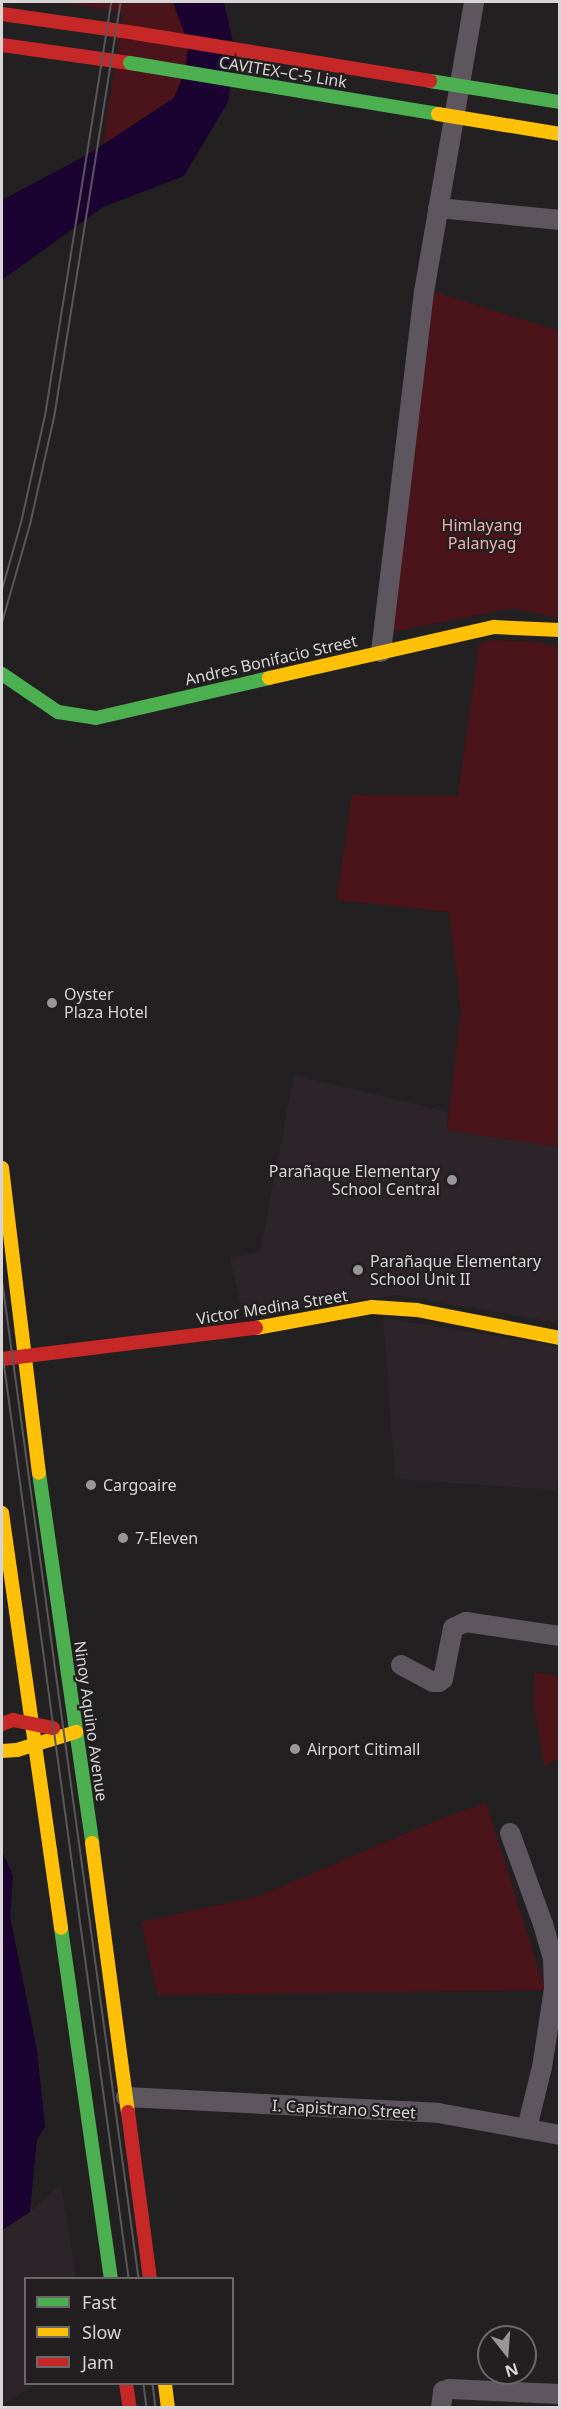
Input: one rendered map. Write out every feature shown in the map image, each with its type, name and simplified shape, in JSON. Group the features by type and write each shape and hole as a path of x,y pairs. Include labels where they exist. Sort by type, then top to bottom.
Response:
{"main road":[{"name":"CAVITEX–C-5 Link","path":"2,14 560,102"},
{"name":"CAVITEX–C-5 Link","path":"2,45 120,61 560,134"},
{"name":"Andres Bonifacio Street","path":"2,674 58,712 77,717 96,718 494,627 560,630"},
{"name":"Ninoy Aquino Avenue","path":"2,1167 49,1551 76,1732 150,2277"},
{"name":"Victor Medina Street","path":"2,1359 222,1334 372,1307 417,1310 560,1338"},
{"path":"2,1345 25,1356"},
{"path":"2,1513 111,2277"},
{"path":"2,1724 13,1720 76,1732"},
{"path":"2,1751 17,1750 76,1732"},
{"path":"126,2385 130,2408"},
{"path":"165,2385 168,2408"}],"street":[{"path":"381,652 424,292 474,2"},
{"path":"438,208 560,220"},
{"path":"401,1665 433,1682 439,1682 442,1679 453,1628 466,1622 560,1636"},
{"path":"510,1833 543,1924 553,1959 554,1989 546,2047 528,2128"},
{"name":"I. Capistrano Street","path":"126,2097 438,2113 560,2135"},
{"path":"442,2399 449,2389 560,2394"}],"shaded area":[{"path":"173,2 224,2 235,51 228,102 184,176 103,207 2,280 2,200 87,155 174,98 186,69 188,43"},
{"name":"Parañaque Elementary School Central","path":"294,1075 448,1112 447,1130 559,1147 559,1323 398,1295 243,1315 230,1258 260,1252"},
{"path":"383,1318 559,1346 560,1467 556,1490 395,1479"},
{"path":"2,1851 13,1876 10,1916 37,2050 45,2127 37,2139 30,2212 2,2230"},
{"path":"61,2184 76,2277 24,2277 24,2385 34,2385 2,2405 2,2230 30,2212"}],"green space":[{"path":"57,2 173,2 188,43 186,69 174,98 103,145 123,12"},
{"name":"Himlayang Palanyag","path":"432,291 559,331 559,618 512,608 392,632"},
{"path":"493,640 539,642 559,647 559,1147 447,1130 461,1011 449,912 337,900 352,795 458,796 479,644"},
{"path":"535,1672 559,1676 559,1759 544,1766 533,1701"},
{"path":"486,1803 545,1990 158,1995 141,1922 259,1896 445,1817"}],"tram line":[{"path":"2,590 21,523 45,416 111,2"},
{"path":"2,623 30,525 54,418 121,2"},
{"path":"2,1277 139,2277"},
{"path":"2,1347 129,2277"},
{"path":"144,2385 147,2408"},
{"path":"153,2385 156,2408"}],"traffic: fast":[{"path":"130,63 438,114"},
{"path":"430,81 560,102"},
{"path":"2,674 58,712 96,718 269,678"},
{"path":"39,1473 92,1843"},
{"path":"61,1928 111,2277"}],"traffic: slow":[{"path":"438,114 560,134"},
{"path":"269,678 494,627 560,630"},
{"path":"2,1168 39,1473"},
{"path":"256,1328 372,1307 417,1310 560,1338"},
{"path":"2,1513 61,1928"},
{"path":"2,1751 17,1750 76,1732"},
{"path":"92,1843 128,2112"},
{"path":"165,2385 168,2408"}],"traffic: jam":[{"path":"2,14 135,33"},
{"path":"135,33 430,81"},
{"path":"2,45 130,63"},
{"path":"2,1359 256,1328"},
{"path":"2,1724 13,1720 53,1728"},
{"path":"128,2112 150,2277"},
{"path":"126,2385 130,2408"}],"place":[{"name":"Oyster Plaza Hotel","path":"52,1003"},
{"name":"Parañaque Elementary School Central","path":"452,1180"},
{"name":"Parañaque Elementary School Unit II","path":"358,1270"},
{"name":"Cargoaire","path":"91,1485"},
{"name":"7-Eleven","path":"123,1538"},
{"name":"Airport Citimall","path":"295,1749"}]}
